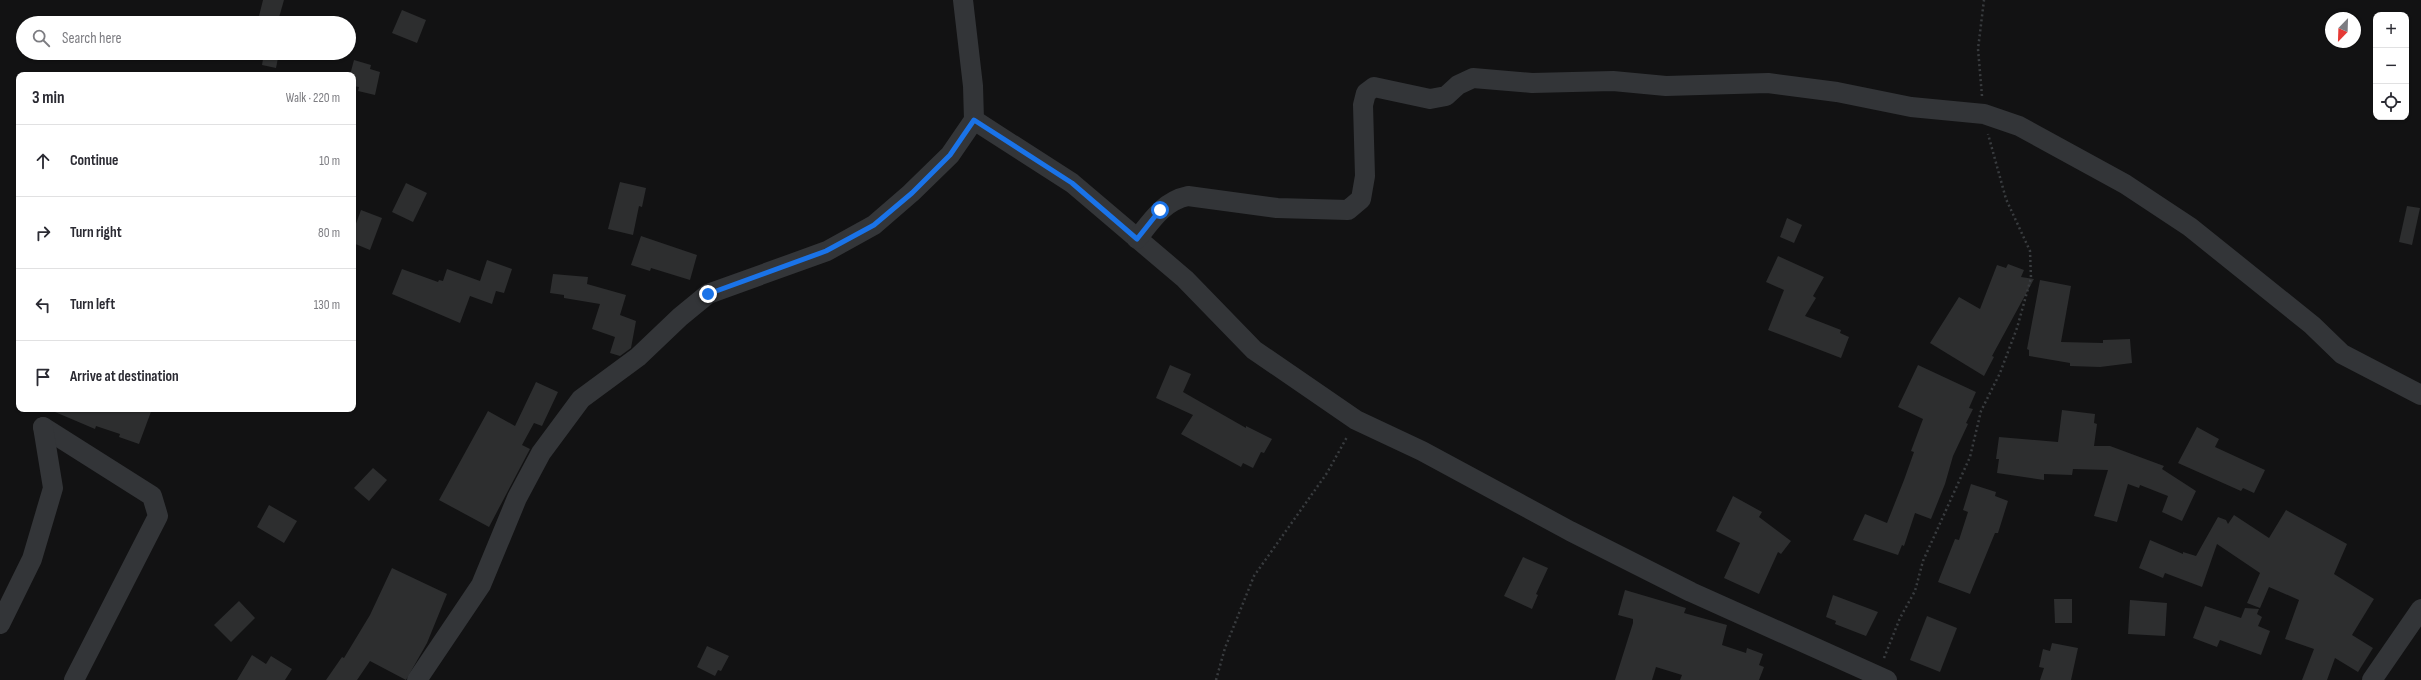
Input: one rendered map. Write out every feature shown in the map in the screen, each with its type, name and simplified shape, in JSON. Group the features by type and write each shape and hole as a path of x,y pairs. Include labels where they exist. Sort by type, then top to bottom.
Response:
{"street":[{"path":"417,680 481,585 517,498 541,453 581,399 638,357 680,317 708,294 826,251 874,225 912,193 950,155 974,120 973,86 959,1"},
{"path":"1137,239 1160,210 1174,199 1188,196 1277,208 1348,210 1361,199 1365,176 1363,105 1366,93 1374,87 1430,98 1446,96 1458,85 1473,78 1532,83 1613,81 1666,86 1768,83 1837,92 1911,107 1984,114 2019,126 2131,188 2190,227 2312,325 2342,354 2421,395"},
{"path":"974,120 1072,183 1185,279 1254,350 1356,420 1422,452 1563,527 1691,592 1882,678"},
{"path":"0,624 32,559 53,488 43,426 152,496 158,516 74,680"},
{"path":"2372,680 2421,609"}],"path":[{"path":"1882,678 1900,618 1915,591 1923,561 1970,457 1981,411 2000,373 2017,328 2032,278 2030,251 2006,199 1991,152 1984,114 1978,49 1984,0"},
{"path":"1216,680 1225,648 1254,576 1327,473 1356,420"}],"building":[{"path":"263,0 284,0 279,16 259,16"},
{"path":"402,10 426,20 417,43 392,33"},
{"path":"263,60 278,60 276,68 262,65"},
{"path":"354,60 371,65 370,69 380,72 375,95 358,91 359,87 356,86 356,72 351,72"},
{"path":"620,182 646,188 642,207 639,206 633,235 608,229"},
{"path":"406,183 427,193 413,222 392,212"},
{"path":"2407,206 2420,208 2412,245 2399,242"},
{"path":"361,210 382,218 370,250 356,244 356,224"},
{"path":"1787,218 1802,225 1794,243 1780,237"},
{"path":"641,236 697,255 690,280 651,268 650,271 631,265"},
{"path":"1778,256 1824,277 1813,296 1816,298 1805,316 1841,330 1840,333 1849,337 1841,358 1768,330 1784,290 1766,282"},
{"path":"487,260 512,269 504,293 496,291 492,304 470,296 460,323 392,294 402,269 438,282 439,280 443,281 447,269 480,281"},
{"path":"2008,264 2024,270 2021,277 2034,279 1992,356 1994,357 1984,376 1930,343 1959,297 1980,309 1997,265 2006,268"},
{"path":"553,274 588,277 587,284 626,295 620,315 636,321 631,348 620,356 610,353 615,337 592,329 600,304 564,298 564,295 550,293"},
{"path":"2040,280 2071,286 2061,342 2103,343 2103,340 2130,339 2132,363 2100,367 2070,366 2070,363 2029,356 2029,350 2027,349"},
{"path":"1170,365 1191,374 1183,392 1246,428 1246,426 1272,439 1264,453 1261,452 1253,468 1243,463 1241,467 1181,434 1193,415 1156,398"},
{"path":"1918,365 1976,392 1969,408 1973,409 1966,423 1968,424 1953,456 1945,484 1931,519 1915,513 1904,546 1902,545 1898,555 1853,540 1865,514 1887,523 1904,480 1914,452 1911,451 1923,419 1898,407"},
{"path":"536,382 558,392 542,426 534,423 522,445 530,449 489,527 439,500 488,411 515,426"},
{"path":"2062,410 2095,414 2094,423 2097,424 2094,446 2110,446 2164,466 2162,469 2196,491 2182,521 2162,512 2168,496 2140,485 2139,488 2128,484 2117,522 2094,516 2108,470 2073,469 2072,475 2044,474 2044,480 1997,473 1999,459 1996,459 1999,437 2058,442"},
{"path":"55,412 151,412 139,444 119,437 120,434 96,426 95,429"},
{"path":"2197,427 2219,439 2215,447 2265,470 2254,493 2243,488 2241,491 2178,463"},
{"path":"373,468 387,480 369,501 354,488"},
{"path":"1971,484 1996,492 1995,496 2008,501 1998,533 1995,533 1970,594 1938,582 1955,539 1959,540 1968,512 1963,510"},
{"path":"1733,496 1762,512 1759,517 1791,541 1781,554 1778,552 1759,594 1724,578 1740,543 1716,531"},
{"path":"269,505 297,521 284,543 257,527"},
{"path":"2286,510 2347,544 2334,574 2374,599 2352,635 2373,648 2358,672 2335,658 2327,680 2302,680 2314,649 2285,639 2299,600 2269,587 2260,608 2247,603 2260,573 2217,544 2202,587 2165,573 2163,578 2139,568 2150,540 2183,554 2183,552 2196,556 2218,517 2226,520 2228,524 2234,515 2269,538"},
{"path":"1523,557 1548,568 1536,594 1538,595 1532,609 1504,596"},
{"path":"392,568 447,594 427,643 406,680 370,661 357,680 326,680 342,657 344,658 370,615"},
{"path":"1625,590 1686,608 1684,613 1727,625 1722,645 1746,653 1747,648 1763,654 1759,665 1764,667 1759,680 1680,680 1682,675 1656,667 1652,680 1615,680 1633,623 1633,619 1618,615"},
{"path":"1833,595 1878,612 1866,636 1835,624 1836,621 1826,617"},
{"path":"2054,599 2072,599 2072,623 2055,623"},
{"path":"2130,600 2167,603 2165,636 2128,634"},
{"path":"239,601 255,618 231,642 214,625"},
{"path":"2205,606 2241,618 2245,608 2259,609 2257,614 2262,617 2258,626 2270,631 2261,655 2220,640 2217,647 2193,638"},
{"path":"1927,616 1957,628 1940,672 1910,660"},
{"path":"2052,643 2078,648 2071,680 2040,680 2044,668 2039,667 2043,649 2050,651"},
{"path":"707,646 729,656 721,671 718,670 715,676 697,667"},
{"path":"252,655 266,664 271,656 292,669 285,680 237,680"}],"route":[{"path":"708,294 760,273 826,251 874,225 912,193 950,155 974,120 1072,183 1137,239 1160,210"}]}
